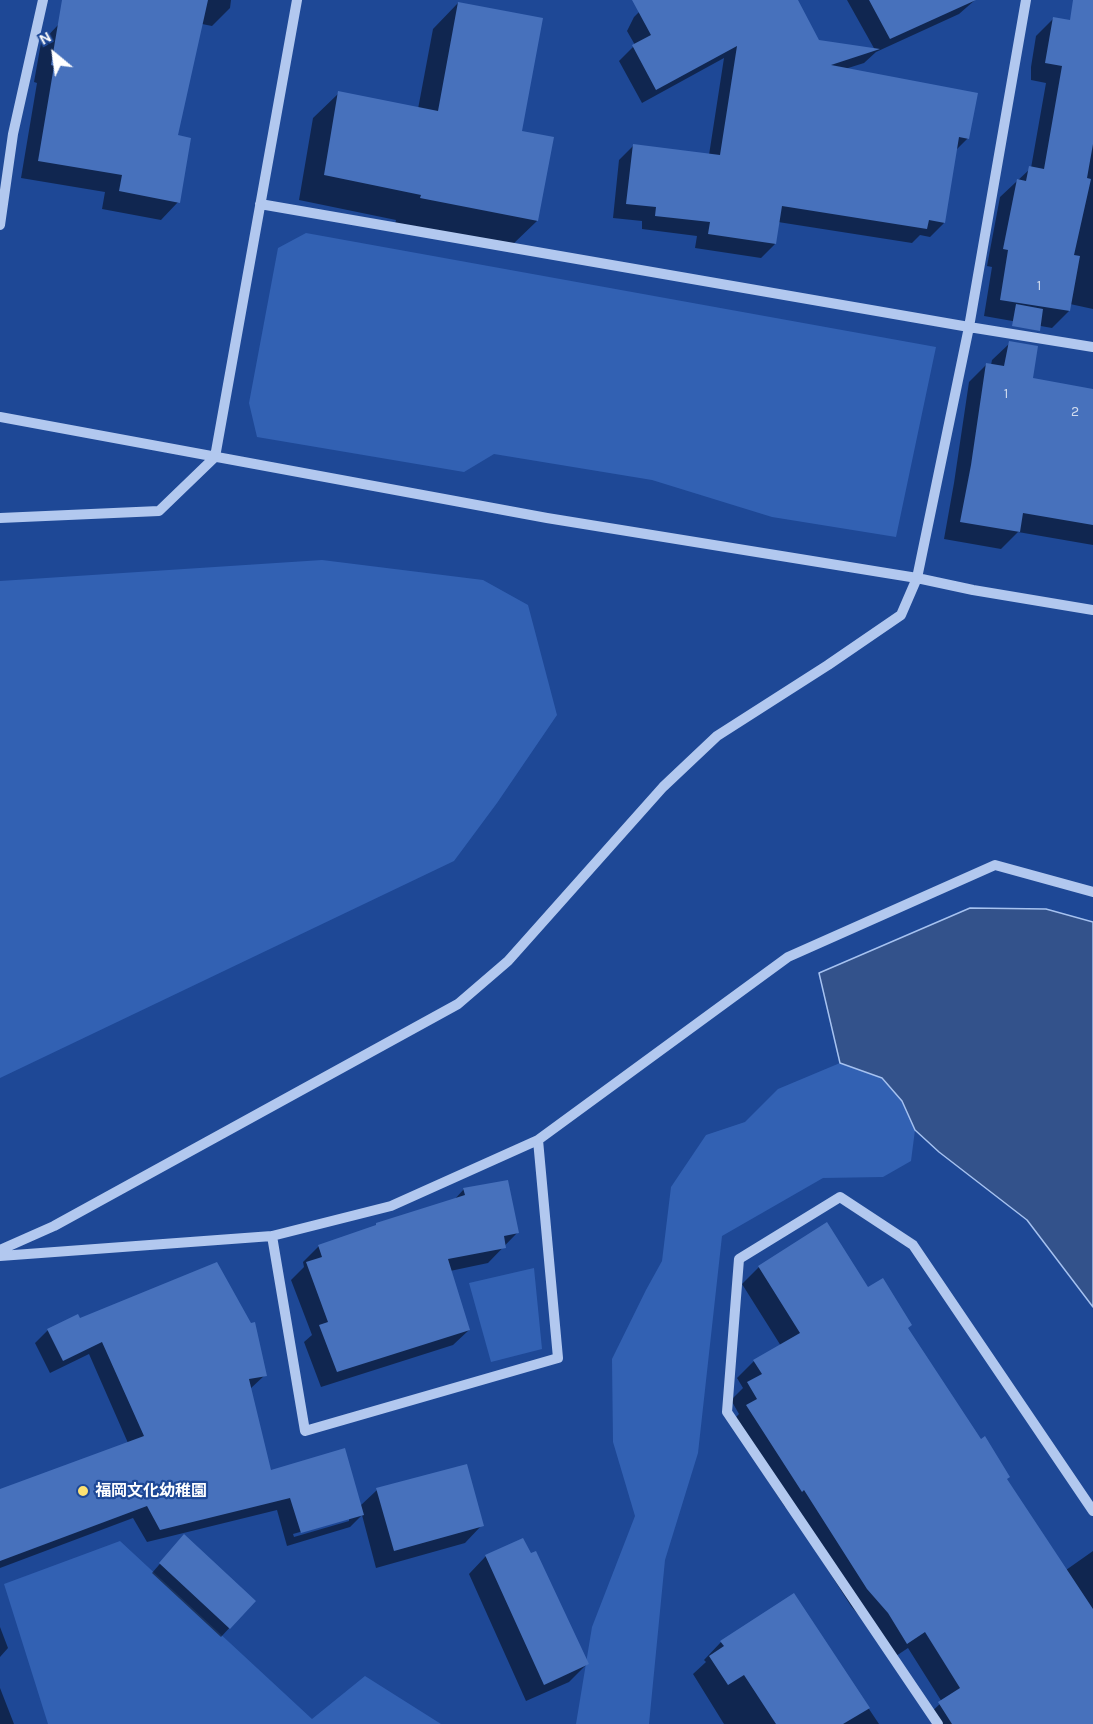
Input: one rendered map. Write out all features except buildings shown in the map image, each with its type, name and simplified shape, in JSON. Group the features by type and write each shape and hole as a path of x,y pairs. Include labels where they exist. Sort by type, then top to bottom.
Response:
{"street":[{"path":"0,225 13,134 43,0"},
{"path":"0,518 159,511 214,457 297,0"},
{"path":"0,1250 54,1226 458,1004 508,962 663,787 717,736 902,615 917,578 969,327 1026,0"},
{"path":"0,132 13,134"},
{"path":"260,204 1093,347"},
{"path":"0,417 547,518 917,578 1093,610"},
{"path":"0,1256 272,1236 391,1206 538,1140 788,957 995,865 1093,892"},
{"path":"272,1236 306,1431 558,1358 538,1140"},
{"path":"938,1724 727,1412 739,1259 840,1197 913,1245 1093,1511"}],"shaded area":[{"path":"306,233 936,347 896,537 772,517 652,480 494,454 464,472 257,437 249,403 278,248"},
{"path":"322,560 483,580 528,605 557,715 454,861 0,1078 0,581"},
{"path":"970,908 1046,909 1093,922 1093,1307 1027,1220 939,1152 915,1130 902,1101 882,1078 840,1063 819,973"},
{"path":"840,1063 881,1078 902,1101 915,1130 911,1161 883,1177 823,1178 722,1236 698,1453 665,1560 649,1724 576,1724 592,1627 635,1516 613,1442 612,1359 662,1261 671,1187 706,1135 745,1122 778,1089"},
{"path":"534,1268 542,1349 491,1362 469,1283"},
{"path":"120,1541 312,1719 365,1676 441,1724 48,1724 4,1584"}],"place":[{"name":"福岡文化幼稚園","path":"83,1491"}]}
